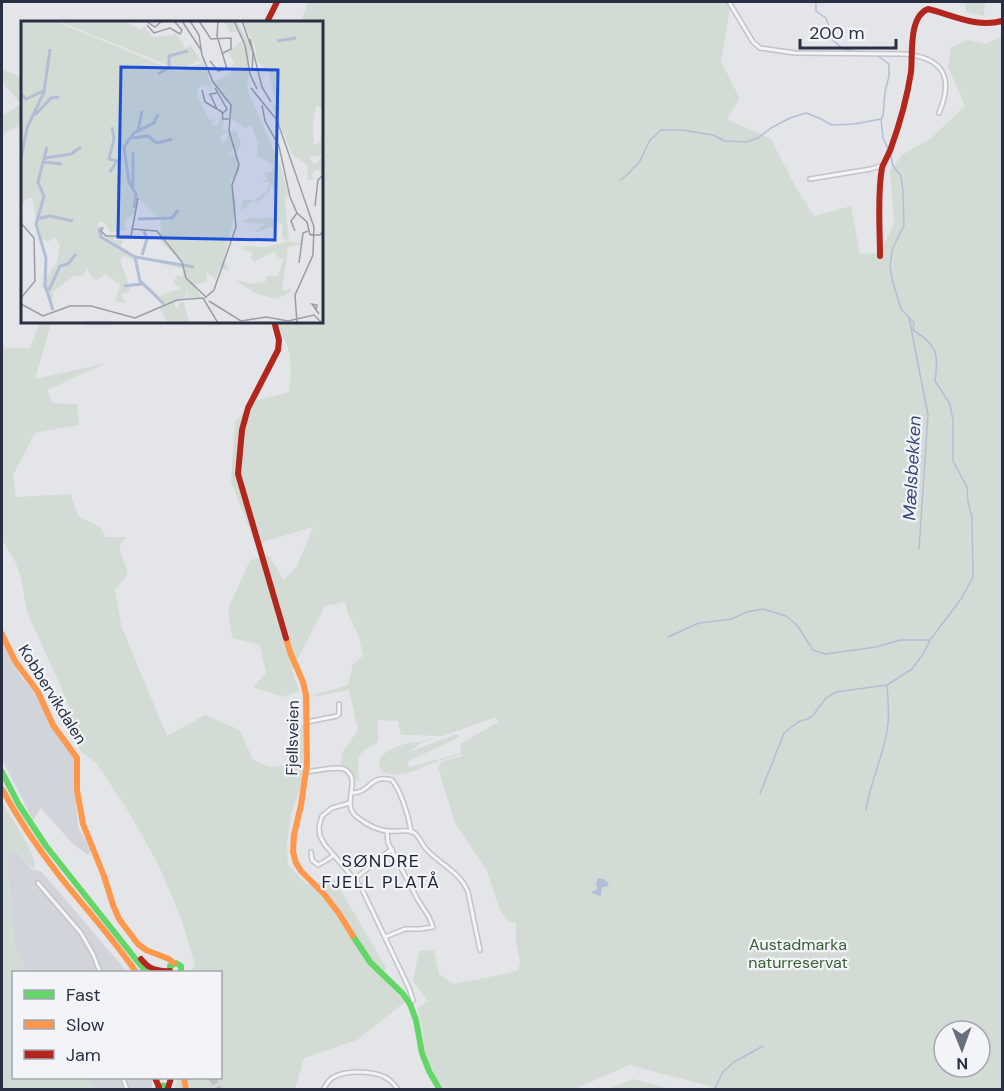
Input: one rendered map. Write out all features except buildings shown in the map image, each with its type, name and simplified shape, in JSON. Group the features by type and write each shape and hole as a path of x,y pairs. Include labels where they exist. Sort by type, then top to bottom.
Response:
{"main road":[{"path":"268,21 277,2"},
{"path":"880,256 882,165 891,149 905,107 914,25 920,14 930,9 979,23 990,24 1002,21"},
{"name":"Fjellsveien","path":"274,322 279,340 278,350 248,408 238,474 290,652 305,688 307,701 306,772 293,852 301,871 338,912 370,962 403,994 410,1004 416,1020 422,1053 440,1089"},
{"name":"Kobbervikdalen","path":"2,634 15,660 38,692 53,725 77,758 77,790 83,824 123,926 146,950 169,959 171,968"},
{"path":"2,772 17,802 54,856 148,967 156,971"},
{"path":"2,789 47,861 135,971"},
{"path":"111,925 145,971"},
{"path":"171,968 180,965 181,971"}],"street":[{"path":"729,2 753,42 760,48 795,53 912,55 930,61 944,72 946,96 939,113"},
{"path":"810,179 871,169 882,165"},
{"path":"307,722 337,716 339,704"},
{"path":"306,772 343,769 350,774 352,783 350,809 356,816 379,829 415,833 429,852 459,877 468,892 480,950"},
{"path":"351,793 363,791 374,780 392,780 404,806 411,832"},
{"path":"350,803 330,809 321,820 320,837 361,887 411,993 413,1000 410,1004"},
{"path":"385,937 405,929 433,927 388,843 387,831"},
{"path":"355,879 392,849"},
{"path":"311,852 312,860 318,865 334,855"},
{"path":"38,883 81,933 100,971"},
{"path":"323,1089 335,1076 371,1071 388,1079 398,1089"}],"shaded area":[{"path":"2,638 21,677 37,695 75,760 78,827 91,850 88,855 72,843 41,808 33,820 2,759"},
{"path":"16,850 31,869 42,872 126,971 28,971 19,959 13,936 5,854"},
{"path":"84,1079 152,1079 152,1089 94,1089 88,1080"}],"green space":[{"name":"Austadmarka naturreservat","path":"308,2 731,2 721,61 740,99 727,119 771,139 795,186 814,216 851,206 860,254 880,253 894,223 890,171 902,155 931,138 965,106 948,67 951,47 968,40 986,44 1002,36 1002,1089 721,1089 629,1065 575,1089 444,1089 425,1052 418,1008 428,1001 413,981 419,951 434,950 439,974 453,984 510,973 518,970 520,962 516,943 516,923 509,921 500,911 487,871 455,823 438,768 441,762 462,756 462,754 440,761 440,759 461,753 461,744 498,722 496,717 443,736 401,735 398,721 378,720 378,742 364,750 358,757 359,781 354,778 350,770 341,765 342,753 358,730 349,690 312,697 348,685 353,664 363,656 359,637 345,602 325,606 292,670 299,691 285,697 253,687 266,673 260,645 232,638 228,609 250,560 269,556 284,580 297,566 313,527 256,544 231,482 235,422 253,401 289,392 291,374 286,343 274,322 322,322 322,21 301,21"},
{"path":"965,2 985,2 984,16 966,12"},
{"path":"2,69 21,77 21,104 2,82"},
{"path":"21,104 21,125 2,134 2,116"},
{"path":"40,322 52,322 35,379 107,363 47,390 52,403 77,404 79,425 35,433 13,475 16,497 71,494 78,516 100,527 106,537 126,537 119,546 128,574 115,590 122,628 167,736 205,715 240,730 253,760 270,767 288,765 292,721 305,726 304,770 291,815 287,842 288,865 307,884 335,880 386,968 382,978 405,1002 357,1040 304,1058 295,1089 174,1089 178,1079 222,1079 222,971 192,971 195,965 181,918 158,864 130,814 97,764 80,751 69,705 27,612 21,578 15,561 2,540 2,339 5,348 30,348"},
{"path":"457,734 459,737 407,762 410,767 438,759 439,761 411,772 395,775 382,772 379,765 380,759 389,750 435,737 409,752"},
{"path":"2,801 27,843 35,868 32,868 16,850 6,855 13,936 19,959 28,971 12,971 12,1079 84,1079 88,1080 94,1089 2,1089"},
{"path":"633,1079 671,1089 609,1089"}],"water":[{"path":"598,878 609,883 607,887 603,887 600,896 591,893 597,889"}],"waterway":[{"path":"816,2 816,11 826,18 833,40 843,49 859,52"},
{"path":"878,56 889,64 881,119 883,138 889,151"},
{"path":"620,180 640,161 650,140 661,130 682,130 713,135 725,141 746,142 758,138 790,118 806,113 832,125 881,119"},
{"path":"760,794 784,733 798,722 810,718 826,698 836,692 887,685 912,669 930,640 961,599 973,577 972,517 967,487 953,461 953,421 950,404 935,381 937,363 935,351 927,340 913,330 914,323 901,309 892,279 890,267 892,250 904,225 901,176 893,166 891,156"},
{"name":"Mælsbekken","path":"909,318 928,415 919,549"},
{"path":"668,637 699,623 732,619 746,612 763,609 786,616 797,625 813,650 825,654 876,647 900,640 929,640"},
{"path":"866,810 888,724 887,686"},
{"path":"711,1090 715,1088 723,1072 734,1062 763,1046"}],"tunnel":[{"path":"213,1079 219,1090"}],"traffic: fast":[{"path":"2,772 19,805 46,846 145,971"},
{"path":"353,936 370,962 403,994 410,1004 416,1020 422,1053 440,1090"},
{"path":"170,971 170,966 176,963 181,966 181,971"},
{"path":"157,1090 163,1086 169,1090"}],"traffic: slow":[{"path":"2,634 15,661 38,692 53,725 77,758 77,790 83,824 119,919 138,944 174,963"},
{"path":"286,638 306,695 307,764 293,852 301,871 324,894 353,936"},
{"path":"2,789 43,854 135,971"},
{"path":"184,1079 186,1090"}],"traffic: jam":[{"path":"268,21 277,2"},
{"path":"880,256 880,178 905,101 917,20 928,9 974,22 1002,21"},
{"path":"274,322 279,340 278,350 248,408 242,430 238,474 286,638"},
{"path":"141,959 154,969 170,971"},
{"path":"155,1079 159,1087"},
{"path":"168,1088 171,1079"}],"district":[{"name":"SØNDRE FJELL PLATÅ","path":"381,871"}]}
